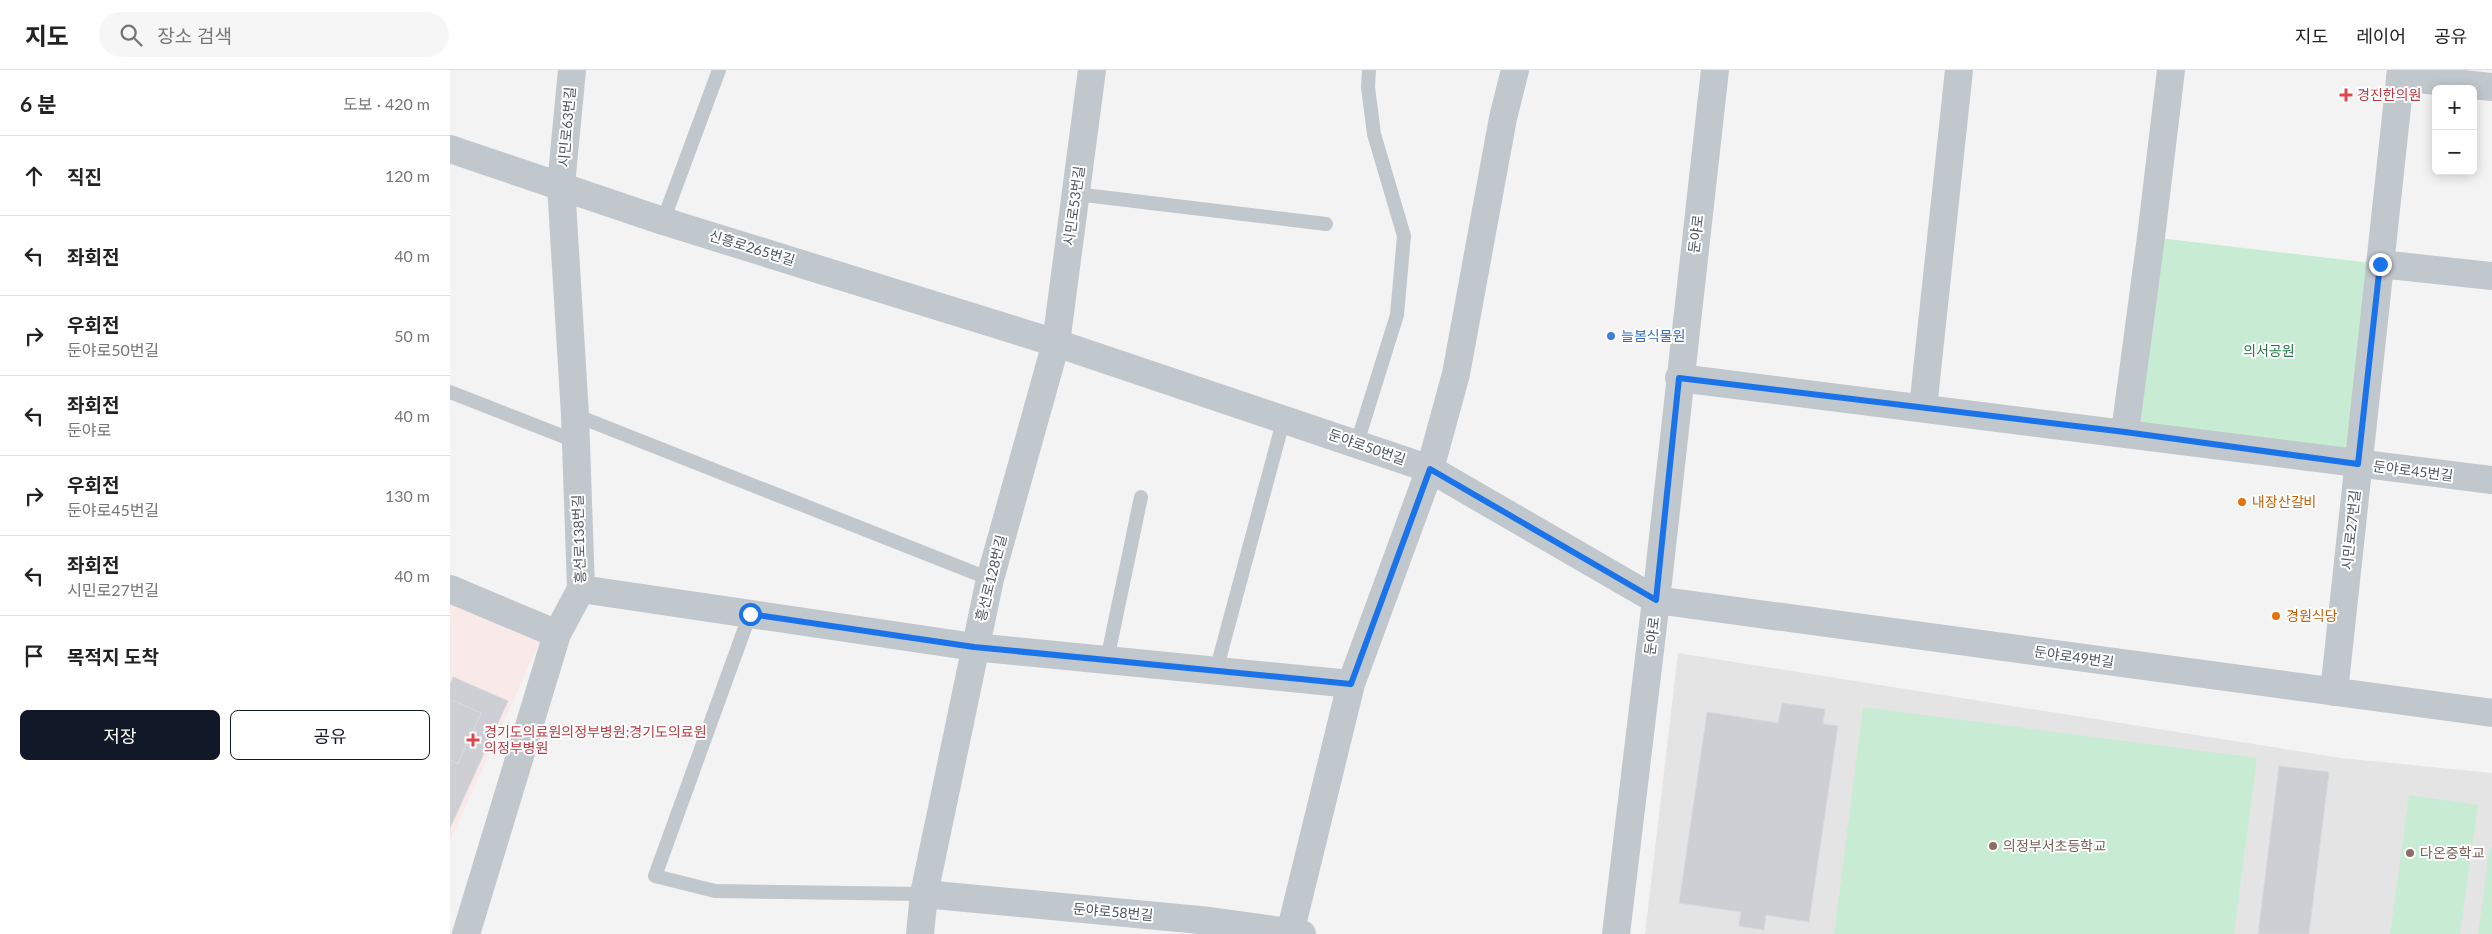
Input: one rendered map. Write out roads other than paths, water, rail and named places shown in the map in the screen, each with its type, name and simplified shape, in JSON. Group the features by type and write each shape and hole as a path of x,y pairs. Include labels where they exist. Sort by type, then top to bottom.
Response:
{"street":[{"name":"시민로63번길","path":"562,185 572,70"},
{"name":"시민로53번길","path":"1056,343 1092,70"},
{"path":"1296,934 1351,684 1430,469 1456,374 1503,118 1515,70"},
{"name":"둔야로","path":"1616,934 1656,600 1679,378 1715,70"},
{"path":"1923,408 1959,70"},
{"path":"2125,432 2151,237 2170,70"},
{"path":"2401,73 2492,87"},
{"name":"시민로27번길","path":"2334,692 2401,73"},
{"name":"신흥로265번길","path":"450,149 562,185 663,221 1056,343"},
{"name":"흥선로138번길","path":"466,934 557,634 581,589 575,428 562,185"},
{"path":"2380,264 2492,276"},
{"name":"둔야로50번길","path":"1056,343 1284,418 1430,469 1656,600"},
{"name":"흥선로128번길","path":"920,934 924,894 974,647 990,579 1056,343"},
{"name":"둔야로45번길","path":"1679,378 2125,432 2358,464 2492,480"},
{"path":"450,589 557,634"},
{"path":"581,589 974,647 1351,684"},
{"name":"둔야로49번길","path":"1656,600 2492,713"},
{"name":"둔야로58번길","path":"924,894 1208,928 1296,934"}],"lane":[{"path":"663,221 719,70"},
{"path":"1358,443 1397,315 1404,236 1374,134 1368,87 1369,70"},
{"path":"1076,194 1326,224"},
{"path":"450,392 575,428 990,579"},
{"path":"1216,671 1284,418"},
{"path":"1107,660 1141,497"},
{"path":"750,614 655,876 715,891 924,894"}],"place":[{"name":"경진한의원","path":"2346,95"},
{"name":"늘봄식물원","path":"1611,336"},
{"name":"내장산갈비","path":"2242,502"},
{"name":"경원식당","path":"2276,616"},
{"name":"경기도의료원의정부병원;경기도의료원 의정부병원","path":"473,740"},
{"name":"의정부서초등학교","path":"1993,846"},
{"name":"다온중학교","path":"2410,853"}],"park label":[{"name":"의서공원","path":"2269,351"}]}
